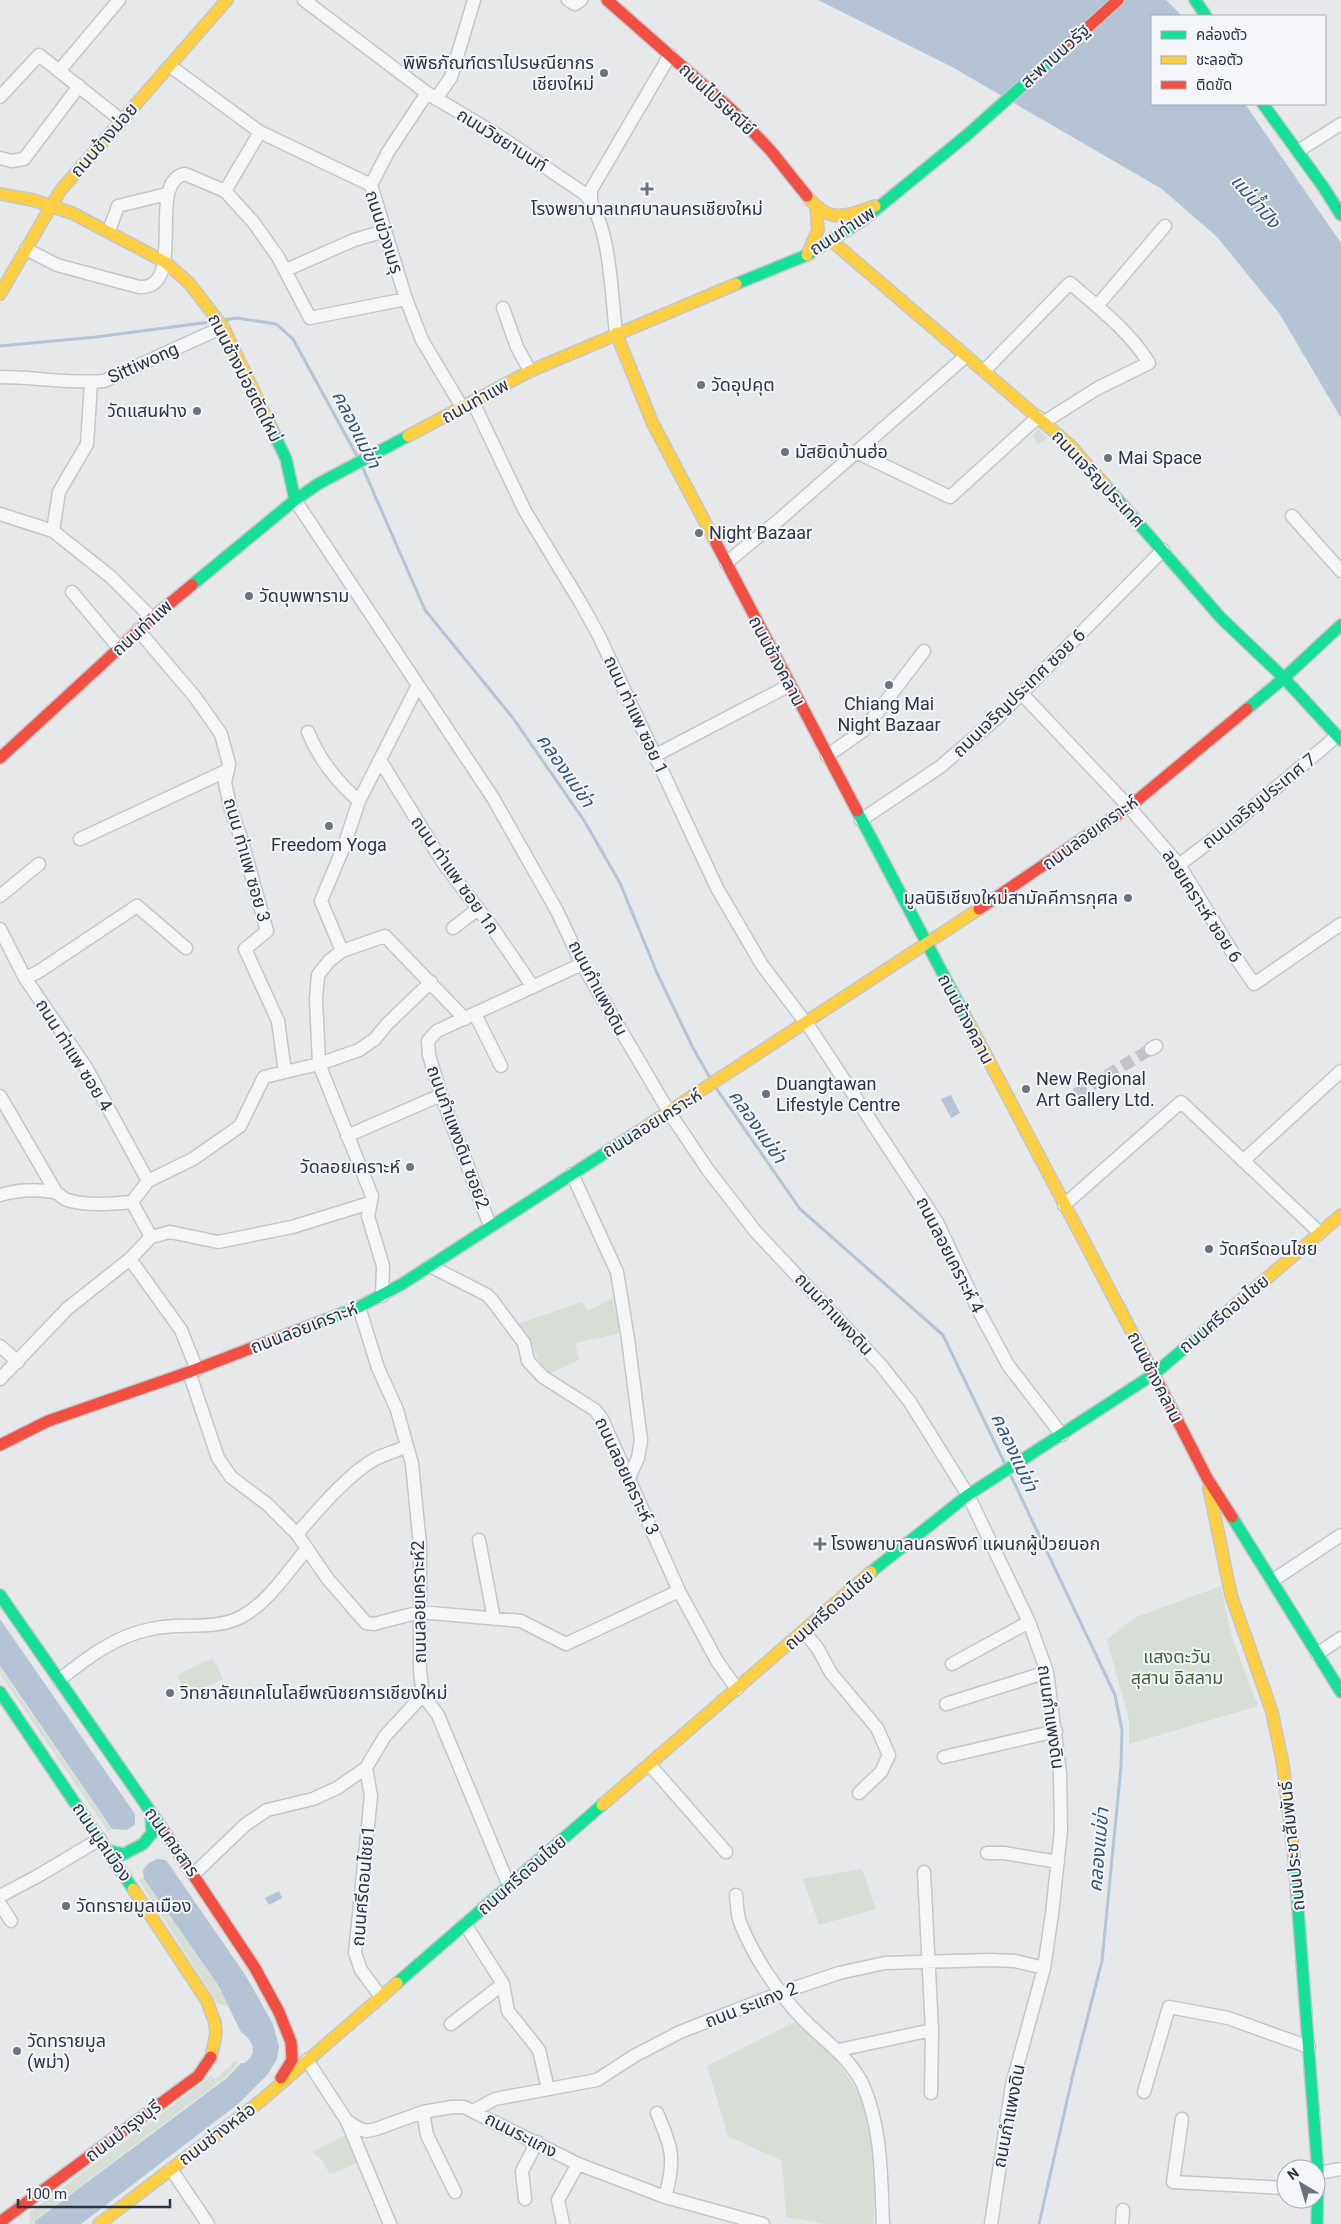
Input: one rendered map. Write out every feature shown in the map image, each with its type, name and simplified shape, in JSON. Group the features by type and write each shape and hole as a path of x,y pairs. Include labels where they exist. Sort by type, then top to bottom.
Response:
{"street":[{"path":"59,71 119,0"},
{"name":"ถนนช้างม่อย","path":"0,294 26,249 35,220 50,206 71,178 227,0"},
{"name":"ถนนวิชยานนท์","path":"304,0 432,96 500,136 588,194"},
{"path":"371,185 388,152 454,70 474,0"},
{"path":"568,0 576,4 581,0"},
{"name":"ถนนไปรษณีย์","path":"607,0 713,92 751,129 816,208 830,216 837,217 846,216 882,204"},
{"name":"สะพานนวรัฐ","path":"992,112 1118,0"},
{"path":"1195,0 1205,15"},
{"path":"0,97 39,55 121,120"},
{"path":"616,333 602,229 588,194 670,55"},
{"name":"ถนนข่วงเมรุ","path":"170,66 260,132 371,185 406,299 422,340 468,404"},
{"path":"0,158 24,159 78,86"},
{"path":"1264,105 1298,151 1341,215"},
{"name":"ถนนท่าแพ","path":"0,758 138,630 295,500 318,484 530,371 616,333 807,255 833,242 867,218 936,162 992,112"},
{"path":"1298,151 1341,124"},
{"path":"226,190 260,132"},
{"path":"26,249 57,265 139,287 149,286 153,284 165,262 166,194 177,177 185,174 226,190 254,223 286,270 310,318 406,299"},
{"path":"5,195 24,205 35,220 64,218 106,230 118,206 166,194"},
{"name":"ถนนช้างม่อยตัดใหม่","path":"5,195 33,200 72,213 165,262 189,283 212,310 223,327 286,459 295,500"},
{"path":"807,255 818,230 816,208"},
{"path":"1097,306 1166,226"},
{"path":"286,270 354,240 385,231"},
{"name":"ถนนเจริญประเทศ","path":"833,242 1071,446 1221,618 1284,678 1339,738"},
{"path":"856,452 950,497 1041,420 1098,388 1149,363 1139,347 1070,283 984,370"},
{"path":"502,308 517,348 530,371"},
{"name":"Sittiwong","path":"0,377 28,377 91,383 113,379 223,327"},
{"name":"ถนนช้างคลาน","path":"616,333 653,424 1207,1478 1341,1692"},
{"path":"726,563 966,356"},
{"path":"53,531 59,492 87,444 91,383"},
{"name":"ถนน ท่าแพ ซอย 1","path":"468,404 525,512 582,604 599,636 717,888 762,965 807,1023"},
{"name":"ถนนช้างม่อยตัดใหม่","path":"286,459 305,478 318,484"},
{"name":"ถนนกำแพงดิน","path":"295,500 494,798 558,911 582,964 669,1112 708,1170 756,1232 880,1364 910,1402 968,1495 1029,1622 1047,1672 1056,1731 1060,1773 1058,1862 1044,1968 1012,2085 990,2224"},
{"path":"0,514 53,531 111,577 152,618"},
{"path":"1292,516 1341,571"},
{"name":"ถนนเจริญประเทศ ซอย 6","path":"861,820 940,767 1022,694 1163,550"},
{"path":"72,592 119,648"},
{"name":"ถนนลอยเคราะห์","path":"0,1445 48,1421 193,1371 359,1307 402,1284 927,945 1129,807 1284,678 1341,625"},
{"name":"ถนน ท่าแพ ซอย 3","path":"138,630 212,720 221,734 227,753 228,770 225,783 231,810 241,838 267,931 245,949 278,1021 285,1072"},
{"path":"828,756 864,730 924,651"},
{"path":"342,951 321,901 344,846 359,801 418,685"},
{"path":"656,755 790,685"},
{"name":"ลอยเคราะห์ ซอย 6","path":"1022,694 1129,807 1180,865 1234,955 1254,984 1341,924"},
{"path":"308,732 316,752 345,789 359,801"},
{"name":"ถนนเจริญประเทศ 7","path":"1180,865 1339,738"},
{"name":"ถนน ท่าแพ ซอย 1ก","path":"380,760 444,864 478,908 533,987"},
{"path":"80,839 228,770"},
{"path":"0,896 39,864"},
{"path":"25,978 38,972 137,906 186,948"},
{"path":"453,928 478,908"},
{"name":"ถนน ท่าแพ ซอย 4","path":"0,928 25,978 87,1068 148,1181"},
{"path":"382,1296 383,1266 368,1216 372,1196 319,1064 316,999 318,975 329,960 342,951 385,936 431,982 470,1016 501,1066"},
{"name":"ถนนกำแพงดิน ซอย2","path":"490,1226 441,1095 429,1054 428,1041 437,1031 582,964"},
{"path":"132,1202 148,1181 194,1159 240,1126 264,1078 319,1064 359,1050 375,1039 387,1024 431,982"},
{"name":"ถนนลอยเคราะห์ 4","path":"807,1023 937,1222 980,1313 1008,1365 1062,1435"},
{"path":"1243,1160 1341,1071"},
{"path":"348,1136 441,1095"},
{"path":"0,1096 56,1192 65,1199 89,1203 132,1202"},
{"path":"1064,1205 1181,1102 1320,1233"},
{"path":"572,1174 617,1272 641,1440 638,1458 629,1478"},
{"path":"0,1194 14,1191 56,1192"},
{"path":"132,1202 151,1237"},
{"path":"0,1379 68,1308 130,1258 151,1237 170,1232 218,1242 292,1227 370,1203"},
{"name":"ถนนศรีดอนไชย","path":"263,2099 890,1557 968,1495 1154,1374 1341,1215"},
{"path":"130,1258 181,1330 218,1458 231,1477 266,1504 297,1534 327,1578 366,1623 374,1624 420,1612 521,1621 566,1644 679,1591"},
{"path":"383,1266 402,1284"},
{"name":"ถนนลอยเคราะห์ 3","path":"430,1266 487,1295 524,1343 528,1361 543,1377 595,1410 608,1429 679,1591 717,1662 737,1689"},
{"name":"ถนนลอยเคราะห์2","path":"359,1307 378,1368 397,1410 412,1464 420,1545 420,1671 423,1695 438,1715 510,1886"},
{"path":"0,1346 18,1362"},
{"path":"297,1534 322,1506 361,1469 376,1459 408,1446"},
{"name":"ถนนประชาสัมพันธ์","path":"1207,1478 1231,1594 1272,1712 1283,1765 1294,1853 1317,2159"},
{"path":"1272,1581 1341,1535"},
{"path":"479,1540 494,1619"},
{"path":"59,1680 97,1650 130,1635 151,1629 219,1624 239,1618 257,1607 307,1550"},
{"name":"ถนนคชสาร","path":"0,1595 151,1813 176,1846 255,1968 287,2029 292,2042 292,2060 286,2073 263,2099"},
{"path":"952,1664 1029,1622"},
{"path":"804,1631 818,1649 831,1673 863,1708 877,1728 889,1755 881,1772 859,1793"},
{"path":"1317,1654 1341,1638"},
{"path":"946,1704 1047,1672"},
{"name":"ถนนมูลเมือง","path":"0,1692 201,1990 215,2018 216,2033 214,2051 205,2069 198,2076"},
{"path":"194,1874 245,1825 267,1810 313,1799 337,1788 366,1768 385,1736 423,1695"},
{"path":"944,1757 1056,1731"},
{"path":"650,1765 726,1852"},
{"name":"ถนนศรีดอนไชย1","path":"366,1768 371,1796 355,1953 361,1970 381,1997"},
{"path":"108,1851 116,1854 129,1853 148,1840 152,1835 153,1829 151,1813"},
{"path":"0,1896 100,1839"},
{"path":"128,1881 128,1870 131,1862 143,1852 160,1843 176,1846"},
{"path":"987,1853 1004,1853 1058,1862"},
{"path":"924,1872 932,2030 932,2093"},
{"path":"736,1895 740,1920 750,1943 780,1993 801,2017 839,2050 862,2085 876,2127 881,2158 882,2224"},
{"path":"0,1904 11,1921"},
{"path":"466,1924 503,1984 508,2011 539,2050 548,2089"},
{"name":"ถนน ระแกง 2","path":"473,2111 495,2099 597,2080 634,2056 680,2032 780,1993 839,1973 885,1963 990,1960 1015,1961 1044,1968"},
{"path":"451,2024 503,1984"},
{"path":"1144,2092 1169,2008 1228,2018 1309,2046"},
{"name":"ถนนศรีดอนไชย","path":"287,2029 304,2042 323,2042 338,2033"},
{"path":"839,2050 932,2030"},
{"path":"307,2060 347,2120 390,2224"},
{"name":"ถนนบำรุงบุรี","path":"0,2222 198,2076"},
{"name":"ถนนช่างหล่อ","path":"99,2224 263,2099"},
{"name":"ถนนระแกง","path":"347,2120 354,2127 366,2131 423,2112 452,2106 464,2107 578,2164 665,2197 764,2224"},
{"path":"423,2112 427,2135 455,2192"},
{"path":"657,2114 671,2145 672,2175 665,2197"},
{"path":"1182,2119 1173,2182 1276,2187"},
{"path":"525,2199 522,2171 537,2142"},
{"path":"563,2224 558,2200 578,2164"},
{"path":"1326,2172 1341,2169"},
{"path":"171,2170 208,2224"},
{"path":"21,2207 19,2217 21,2224"},
{"name":"ถนนประชาสัมพันธ์","path":"1317,2209 1317,2224"},
{"path":"1122,2224 1123,2210"}],"green space":[{"path":"1039,429 1047,438 1039,444 1032,436"},
{"path":"612,1298 621,1333 575,1343 579,1360 546,1375 536,1354 515,1325 582,1302 588,1311"},
{"name":"แสงตะวัน สุสาน อิสลาม","path":"1221,1586 1232,1638 1258,1706 1129,1744 1129,1720 1107,1640 1134,1618"},
{"path":"213,1658 223,1679 187,1695 177,1675"},
{"path":"0,1668 111,1829 108,1831 0,1674"},
{"path":"862,1869 876,1909 819,1925 803,1879"},
{"path":"143,1878 217,1985 228,2006 218,2004 139,1880"},
{"path":"795,2022 834,2055 866,2106 875,2174 874,2224 826,2224 786,2217 782,2161 728,2136 707,2066"},
{"path":"235,2061 238,2063 226,2077 35,2220 34,2224 30,2224 29,2213 211,2075 215,2079"},
{"path":"347,2134 359,2162 330,2174 321,2159 313,2152"}],"water":[{"name":"แม่น้ำปิง","path":"818,0 1166,0 1181,15 1151,15 1151,105 1246,105 1341,243 1341,418 1279,313 1217,237 1162,189 952,67"},
{"path":"951,1095 960,1113 951,1118 941,1099"},
{"path":"0,1619 135,1814 135,1825 126,1830 112,1829 0,1666"},
{"path":"157,1859 166,1860 246,1976 273,2024 279,2046 277,2059 268,2074 237,2105 81,2224 35,2224 35,2221 227,2078 241,2063 244,2063 252,2055 253,2047 249,2039 241,2032 218,1985 144,1879 143,1870 149,1863"},
{"path":"279,1891 282,1898 269,1905 265,1898"}],"waterway":[{"name":"คลองแม่ข่า","path":"224,320 237,318 276,324 293,339 357,456"},
{"name":"คลองแม่ข่า","path":"0,346 96,337 210,322"},
{"name":"คลองแม่ข่า","path":"362,466 425,610 513,718 585,822 620,883 657,973 693,1048 710,1078"},
{"name":"คลองแม่ข่า","path":"716,1088 800,1209 943,1335 1005,1464"},
{"name":"คลองแม่ข่า","path":"1010,1474 1115,1695 1122,1730 1121,1767 1102,1961 1074,2070 1039,2224"}],"tunnel":[{"path":"1076,1094 1151,1049"}],"traffic: fast":[{"path":"1195,0 1205,15"},
{"path":"736,284 807,255 863,220 967,135 1065,48"},
{"path":"1264,105 1324,188 1341,215"},
{"path":"271,427 286,459 295,500"},
{"path":"192,585 295,500 318,484 408,436"},
{"path":"1105,485 1221,618 1284,678 1341,740"},
{"path":"1247,709 1284,678 1341,625"},
{"path":"857,811 970,1025"},
{"path":"317,1323 359,1307 402,1284 636,1133"},
{"path":"871,1572 968,1495 1154,1374 1219,1319"},
{"path":"1232,1517 1341,1692"},
{"path":"0,1595 164,1831"},
{"path":"0,1692 133,1889"},
{"path":"397,1983 602,1805"},
{"path":"108,1851 124,1854 143,1844 152,1833 151,1813"},
{"path":"1294,1856 1318,2173 1317,2224"}],"traffic: slow":[{"path":"0,294 60,191 227,0"},
{"path":"0,194 33,200 72,213 165,262 189,283 223,327 271,427"},
{"path":"807,196 815,205 831,215 846,215 875,206"},
{"path":"807,255 818,230 816,208"},
{"path":"833,242 1071,446 1105,485"},
{"path":"408,436 530,371 736,284"},
{"path":"616,333 653,424 716,543"},
{"path":"636,1133 979,909"},
{"path":"970,1025 1144,1355"},
{"path":"1219,1319 1341,1215"},
{"path":"1209,1488 1231,1595 1272,1712 1283,1765 1294,1856"},
{"path":"602,1805 871,1572"},
{"path":"133,1889 207,2001 215,2023 216,2034 211,2057"},
{"path":"99,2224 263,2099 397,1983"}],"traffic: jam":[{"path":"607,0 733,111 771,151 807,196"},
{"path":"1065,48 1118,0"},
{"path":"716,543 857,811"},
{"path":"0,758 152,618 192,585"},
{"path":"979,909 1129,807 1247,709"},
{"path":"0,1445 48,1421 189,1372 317,1323"},
{"path":"1144,1355 1207,1478 1232,1517"},
{"path":"164,1831 255,1968 279,2012 291,2042 292,2060 281,2078"},
{"path":"0,2222 198,2076 211,2057"}],"place":[{"name":"พิพิธภัณฑ์ตราไปรษณียากร เชียงใหม่","path":"604,73"},
{"name":"โรงพยาบาลเทศบาลนครเชียงใหม่","path":"647,189"},
{"name":"วัดอุปคุต","path":"701,385"},
{"name":"วัดแสนฝาง","path":"197,411"},
{"name":"มัสยิดบ้านฮ่อ","path":"785,452"},
{"name":"Mai Space","path":"1108,458"},
{"name":"Night Bazaar","path":"699,533"},
{"name":"วัดบุพพาราม","path":"249,596"},
{"name":"Chiang Mai Night Bazaar","path":"889,685"},
{"name":"Freedom Yoga","path":"329,826"},
{"name":"มูลนิธิเชียงใหม่สามัคคีการกุศล","path":"1128,898"},
{"name":"New Regional Art Gallery Ltd.","path":"1026,1089"},
{"name":"Duangtawan Lifestyle Centre","path":"766,1094"},
{"name":"วัดลอยเคราะห์","path":"410,1167"},
{"name":"วัดศรีดอนไชย","path":"1209,1249"},
{"name":"โรงพยาบาลนครพิงค์ แผนกผู้ป่วยนอก","path":"820,1544"},
{"name":"วิทยาลัยเทคโนโลยีพณิชยการเชียงใหม่","path":"170,1693"},
{"name":"วัดทรายมูลเมือง","path":"66,1906"},
{"name":"วัดทรายมูล (พม่า)","path":"17,2051"}]}
